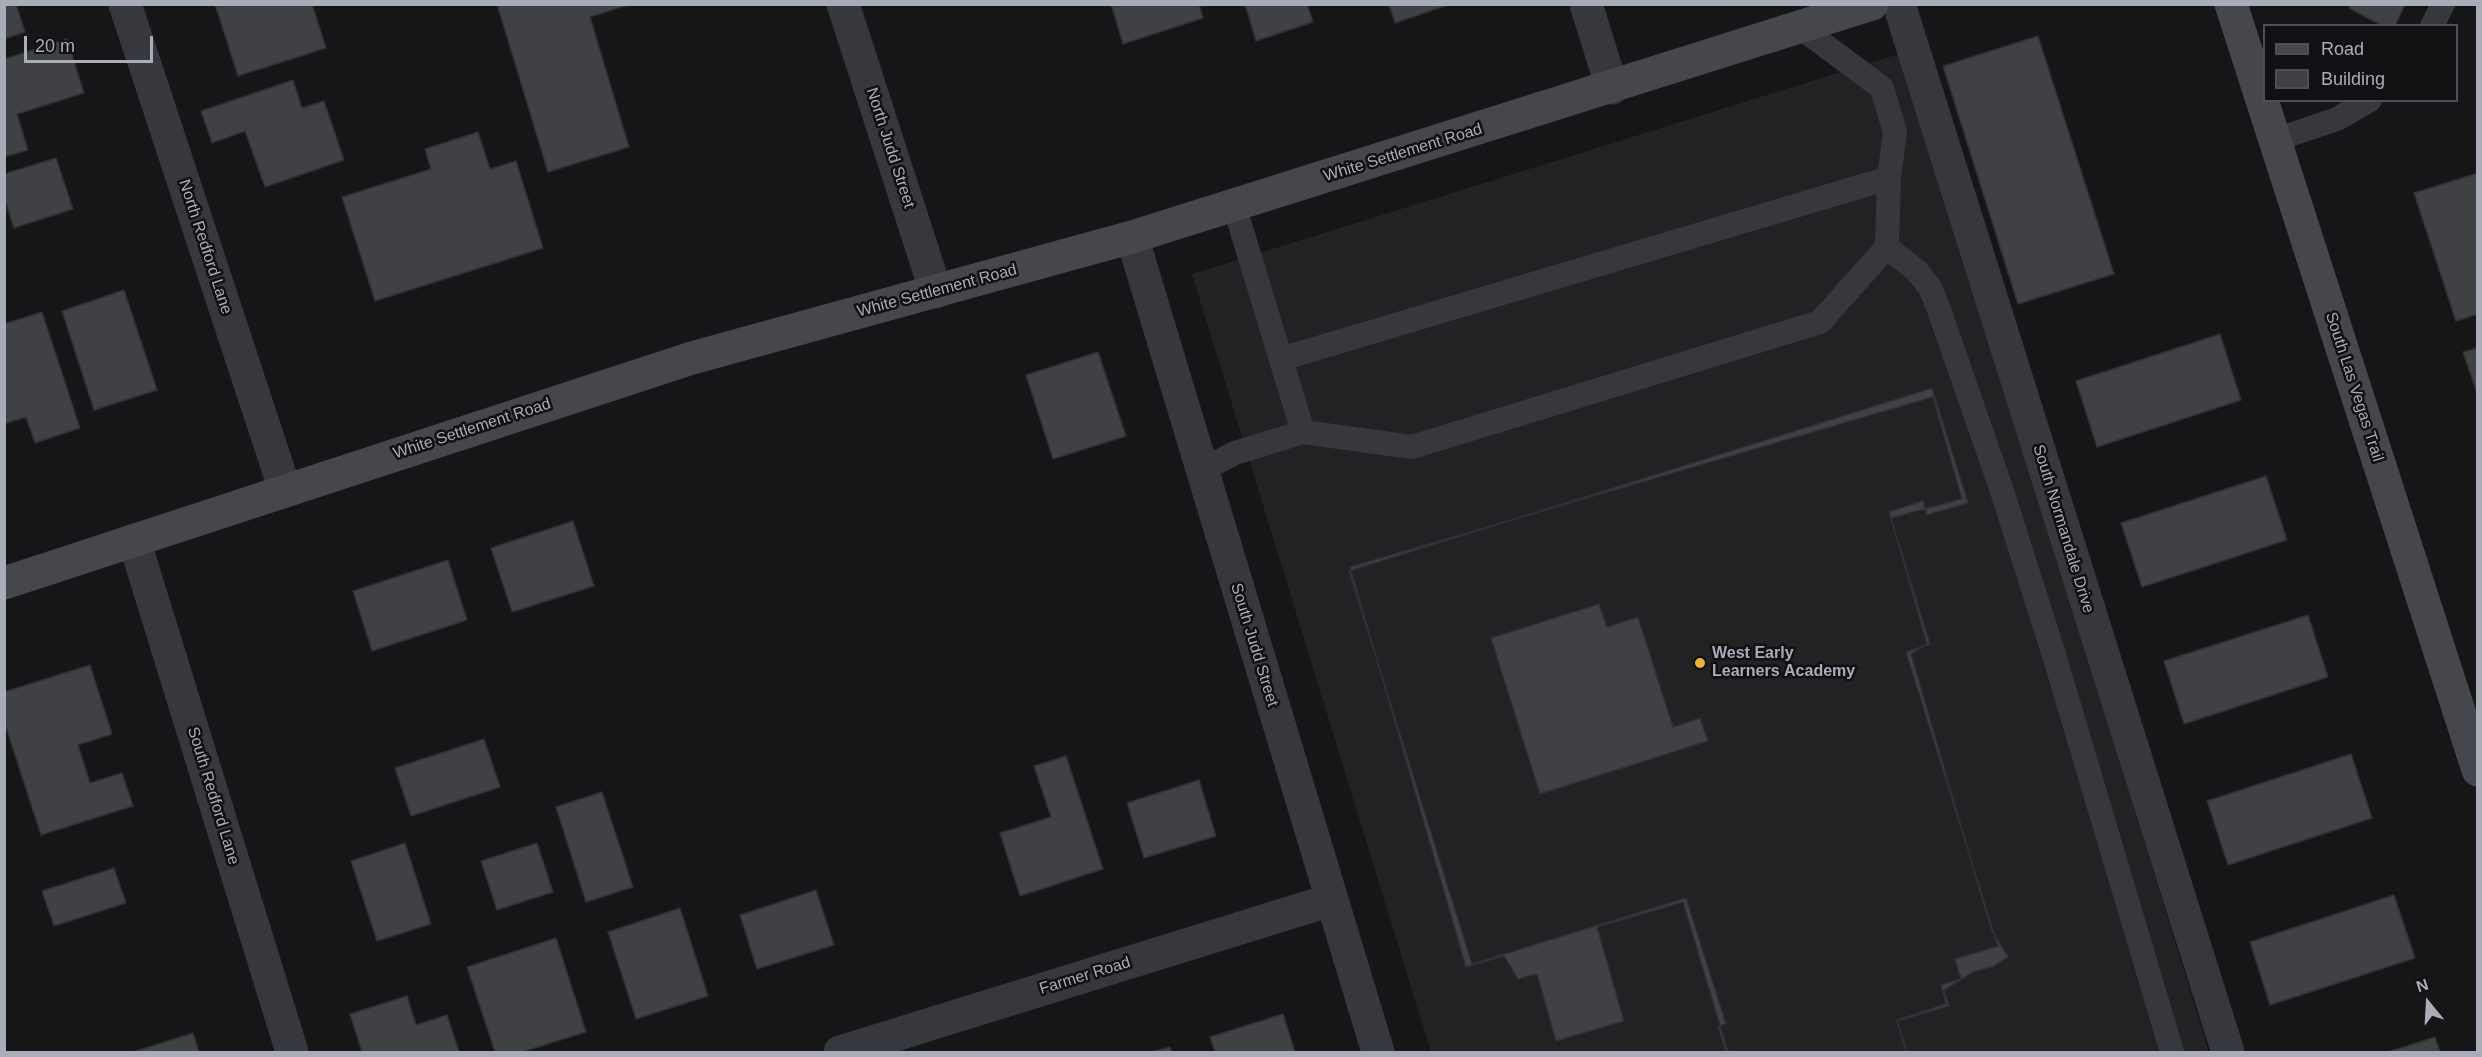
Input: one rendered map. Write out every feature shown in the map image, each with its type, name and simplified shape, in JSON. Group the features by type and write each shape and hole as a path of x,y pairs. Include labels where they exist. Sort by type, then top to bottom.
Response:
{"main road":[{"name":"White Settlement Road","path":"4,583 692,358 1132,237 1612,88 1872,4"},
{"name":"South Las Vegas Trail","path":"2231,4 2478,770"}],"street":[{"name":"North Redford Lane","path":"125,4 285,490"},
{"name":"North Judd Street","path":"843,4 936,292"},
{"path":"1586,4 1612,88"},
{"name":"South Normandale Drive","path":"1899,4 2228,1053"},
{"name":"South Judd Street","path":"1132,237 1378,1053"},
{"name":"South Redford Lane","path":"134,540 292,1053"},
{"name":"Farmer Road","path":"840,1053 1331,900"}],"lane":[{"path":"2433,24 2443,4"},
{"path":"1202,470 1235,453 1303,432 1412,447 1820,322 1887,247 1889,178 1895,132 1882,88 1800,27"},
{"path":"2275,140 2337,119 2367,102"},
{"path":"1281,358 1889,178"},
{"path":"1234,205 1303,432"},
{"path":"1887,247 1917,271 1930,288 1938,307 2002,491 2054,655 2172,1053"}],"shaded area":[{"name":"West Early Learners Academy","path":"1902,53 2209,1052 1431,1052 1192,274"}],"building":[{"path":"4,4 16,4 25,32 4,39"},
{"path":"215,4 312,4 326,48 238,76"},
{"path":"497,4 631,4 590,17 629,147 548,172"},
{"path":"1111,4 1199,4 1203,18 1123,44"},
{"path":"1245,4 1307,4 1313,22 1256,41"},
{"path":"1389,4 1451,4 1395,23"},
{"path":"2351,4 2405,4 2396,24 2379,24 2349,8"},
{"path":"2038,36 2114,274 2018,304 1943,66"},
{"path":"67,39 84,93 17,114 28,150 4,157 4,59"},
{"path":"293,80 302,108 324,101 344,160 265,187 245,131 212,143 201,111"},
{"path":"478,132 490,169 516,161 543,248 375,301 342,197 431,169 425,149"},
{"path":"56,158 73,209 14,228 4,197 4,174"},
{"path":"2478,173 2478,314 2456,321 2414,193"},
{"path":"124,290 157,390 94,410 62,311"},
{"path":"42,312 80,428 35,443 26,417 4,424 4,324"},
{"path":"2220,334 2241,400 2097,447 2076,381"},
{"path":"2478,348 2478,396 2463,352"},
{"path":"1098,352 1126,436 1053,459 1026,375"},
{"path":"1932,388 1968,503 1927,515 1923,501 1889,512 1930,644 1906,652 1998,946 1955,959 1961,979 1941,985 1946,1004 1897,1020 1907,1052 1726,1052 1718,1026 1726,1024 1686,898 1472,964 1349,571","holes":["1599,604 1607,627 1638,617 1673,727 1700,718 1708,741 1540,794 1491,638"]},
{"path":"1933,397 1962,499 1891,518 1927,644 1911,654 1991,929 2008,957 1994,966 1973,972 1944,990 1949,1006 1897,1021 1906,1052 1728,1052 1683,902 1597,927 1624,1021 1556,1041 1537,974 1518,979 1504,956 1466,967 1350,567"},
{"path":"2266,476 2287,540 2142,587 2121,523"},
{"path":"573,521 594,586 512,612 491,548"},
{"path":"448,560 467,620 372,651 353,591"},
{"path":"2308,615 2328,677 2184,724 2164,661"},
{"path":"90,665 112,734 78,745 90,783 122,773 133,806 41,835 4,721 4,692"},
{"path":"484,739 500,787 411,816 395,768"},
{"path":"2351,754 2372,818 2228,865 2207,801"},
{"path":"1066,756 1103,869 1020,896 1000,833 1051,817 1034,766"},
{"path":"1199,780 1216,836 1144,858 1127,803"},
{"path":"602,792 633,887 586,902 556,807"},
{"path":"405,843 431,924 377,941 351,861"},
{"path":"537,843 553,892 497,910 481,861"},
{"path":"114,868 126,903 54,926 42,891"},
{"path":"816,890 834,945 757,969 740,915"},
{"path":"2394,895 2415,958 2270,1005 2250,942"},
{"path":"680,908 708,996 636,1019 608,932"},
{"path":"556,938 586,1032 522,1052 495,1052 467,967"},
{"path":"407,996 416,1025 447,1015 459,1052 362,1052 350,1014"},
{"path":"1283,1014 1295,1052 1215,1052 1210,1037"},
{"path":"193,1033 199,1052 133,1052"},
{"path":"2435,1037 2440,1052 2388,1052"},
{"path":"1170,1047 1172,1052 1151,1052"}],"place":[{"name":"West Early Learners Academy","path":"1700,663"}]}
